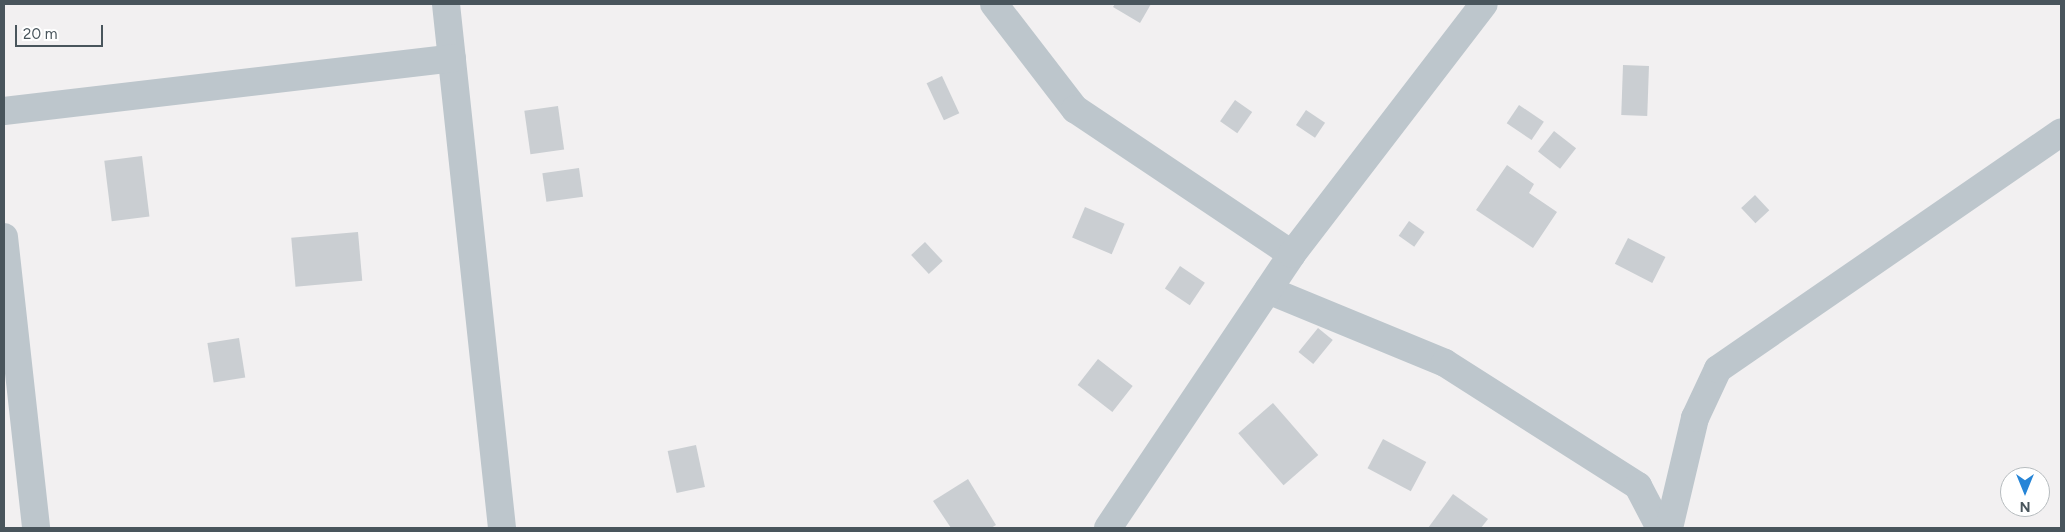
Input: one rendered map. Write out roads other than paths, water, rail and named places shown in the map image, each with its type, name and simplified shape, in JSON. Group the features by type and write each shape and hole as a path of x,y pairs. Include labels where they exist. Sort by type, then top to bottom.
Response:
{"street":[{"path":"446,4 502,528"},
{"path":"994,4 1074,109 1292,254"},
{"path":"1108,528 1292,254 1484,4"},
{"path":"4,111 452,58"},
{"path":"1669,528 1695,418 1718,369 2061,132"},
{"path":"4,237 36,528"},
{"path":"1268,290 1445,363 1638,486 1660,528"}]}
